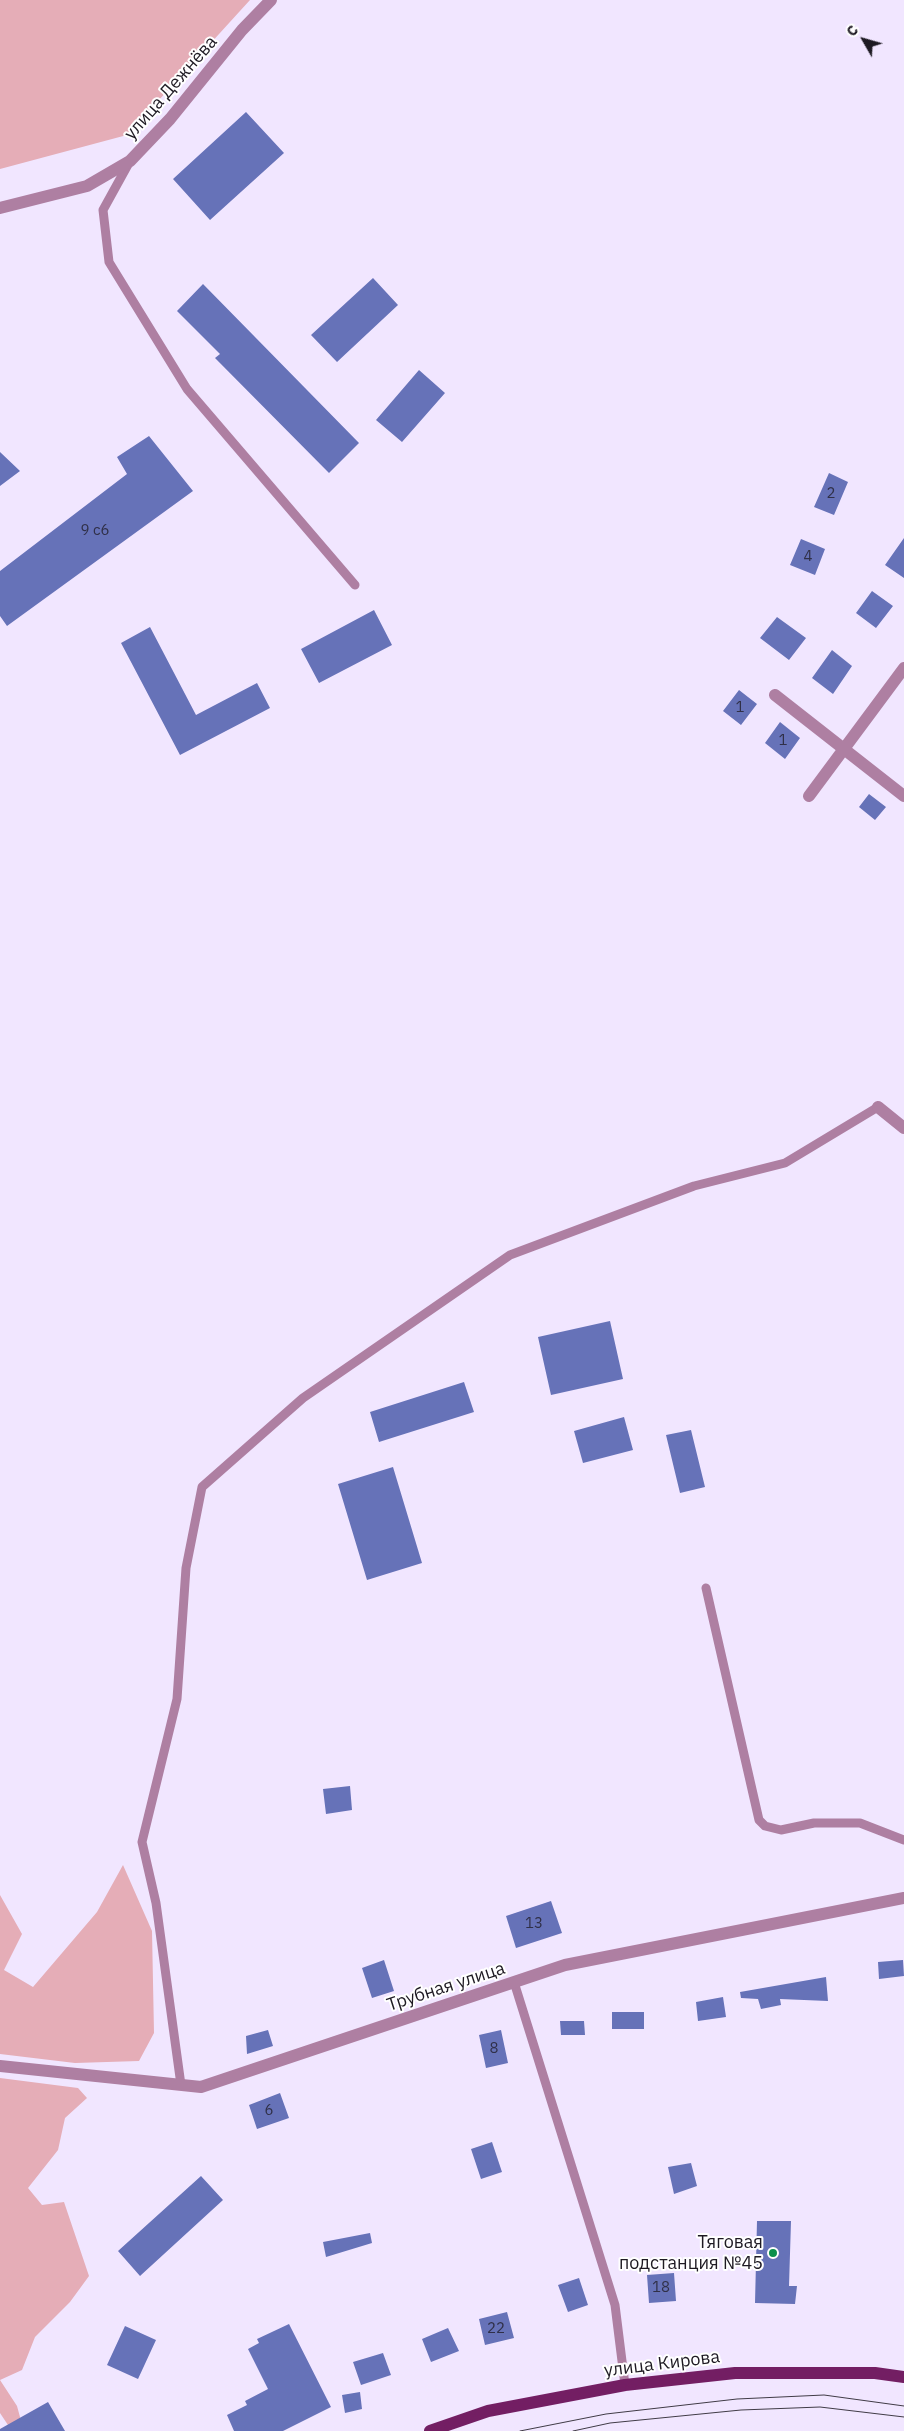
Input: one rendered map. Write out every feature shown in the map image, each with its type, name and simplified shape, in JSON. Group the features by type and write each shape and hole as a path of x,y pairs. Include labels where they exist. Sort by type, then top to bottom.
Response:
{"main road":[{"name":"улица Кирова","path":"430,2431 488,2410 625,2385 735,2373 875,2373 904,2377"}],"street":[{"name":"улица Дежнёва","path":"0,208 87,186 130,161 170,119 242,30 270,0"},
{"path":"808,796 846,749 904,668"},
{"path":"775,695 904,796"},
{"path":"878,1108 904,1128"},
{"name":"Трубная улица","path":"0,2066 201,2087 565,1965 904,1898"}],"lane":[{"path":"130,161 103,210 109,262 187,389 355,585"},
{"path":"181,2085 156,1903 142,1842 177,1699 186,1568 202,1487 303,1398 510,1255 694,1186 785,1163 878,1108"},
{"path":"706,1588 759,1820 765,1826 781,1830 814,1823 860,1823 904,1840"},
{"path":"514,1982 615,2305 625,2385"}],"shaded area":[{"path":"0,0 250,0 127,135 0,169"},
{"path":"123,1865 152,1931 154,2033 139,2061 75,2063 0,2054 0,1895 22,1934 4,1970 33,1987 97,1912"},
{"path":"0,2078 78,2088 87,2098 65,2118 58,2150 28,2188 42,2205 64,2202 89,2276 70,2302 35,2337 22,2370 0,2380"},
{"path":"0,2380 17,2406 23,2428 12,2431 0,2413"}],"building":[{"path":"246,112 284,153 210,220 173,179"},
{"path":"373,278 398,305 337,362 311,335"},
{"path":"203,284 359,443 329,473 215,358 220,354 177,311"},
{"path":"419,370 445,393 402,442 376,420"},
{"path":"149,436 193,491 7,626 0,616 0,571 127,474 117,457"},
{"path":"0,452 20,471 0,486"},
{"path":"829,473 848,482 834,515 814,507"},
{"path":"904,538 904,578 885,565"},
{"path":"801,539 825,549 815,575 790,565"},
{"path":"872,591 893,606 876,628 856,613"},
{"path":"374,610 392,645 319,683 301,649"},
{"path":"777,617 806,638 789,660 760,638"},
{"path":"150,627 196,715 257,683 270,708 180,755 121,643"},
{"path":"832,650 852,666 833,694 812,678"},
{"path":"739,690 757,704 741,725 723,711"},
{"path":"780,722 800,738 785,759 765,743"},
{"path":"869,794 886,807 875,820 859,807"},
{"path":"610,1321 623,1379 551,1395 538,1337"},
{"path":"464,1382 474,1412 379,1442 370,1412"},
{"path":"624,1417 633,1450 583,1463 574,1431"},
{"path":"691,1430 705,1487 680,1493 666,1435"},
{"path":"393,1467 422,1563 367,1580 338,1484"},
{"path":"350,1786 352,1810 326,1814 323,1789"},
{"path":"551,1901 562,1933 516,1948 506,1916"},
{"path":"384,1960 394,1991 372,1998 362,1968"},
{"path":"903,1960 904,1976 879,1979 878,1962"},
{"path":"826,1977 828,2001 780,1999 781,2005 761,2009 758,1999 741,1998 740,1992"},
{"path":"723,1997 726,2017 698,2021 696,2002"},
{"path":"612,2012 644,2012 644,2029 612,2029"},
{"path":"560,2021 584,2021 585,2035 561,2035"},
{"path":"268,2030 273,2046 247,2054 246,2036"},
{"path":"501,2030 508,2063 486,2068 479,2035"},
{"path":"280,2093 289,2118 257,2129 249,2105"},
{"path":"492,2142 502,2172 481,2179 471,2149"},
{"path":"691,2163 697,2186 674,2194 668,2167"},
{"path":"201,2176 223,2200 140,2276 118,2251"},
{"name":"Тяговая подстанция №45","path":"757,2221 791,2221 789,2286 797,2286 795,2304 755,2303"},
{"path":"370,2233 372,2243 326,2257 323,2242"},
{"path":"674,2273 676,2301 649,2303 647,2275"},
{"path":"579,2278 588,2305 568,2312 558,2285"},
{"path":"507,2312 514,2338 485,2345 479,2319"},
{"path":"289,2324 331,2407 283,2431 234,2431 227,2415 247,2405 245,2401 268,2389 248,2349 259,2343 257,2339"},
{"path":"125,2326 156,2340 138,2379 107,2365"},
{"path":"448,2328 459,2351 431,2362 422,2339"},
{"path":"383,2353 391,2375 361,2385 353,2362"},
{"path":"360,2392 362,2409 345,2413 342,2395"},
{"path":"48,2402 65,2431 0,2431 0,2429"}],"tram line":[{"path":"520,2431 606,2414 737,2399 824,2395 904,2406"},
{"path":"573,2431 610,2423 741,2410 820,2407 904,2417"}],"place":[{"name":"Тяговая подстанция №45","path":"773,2253"}]}
